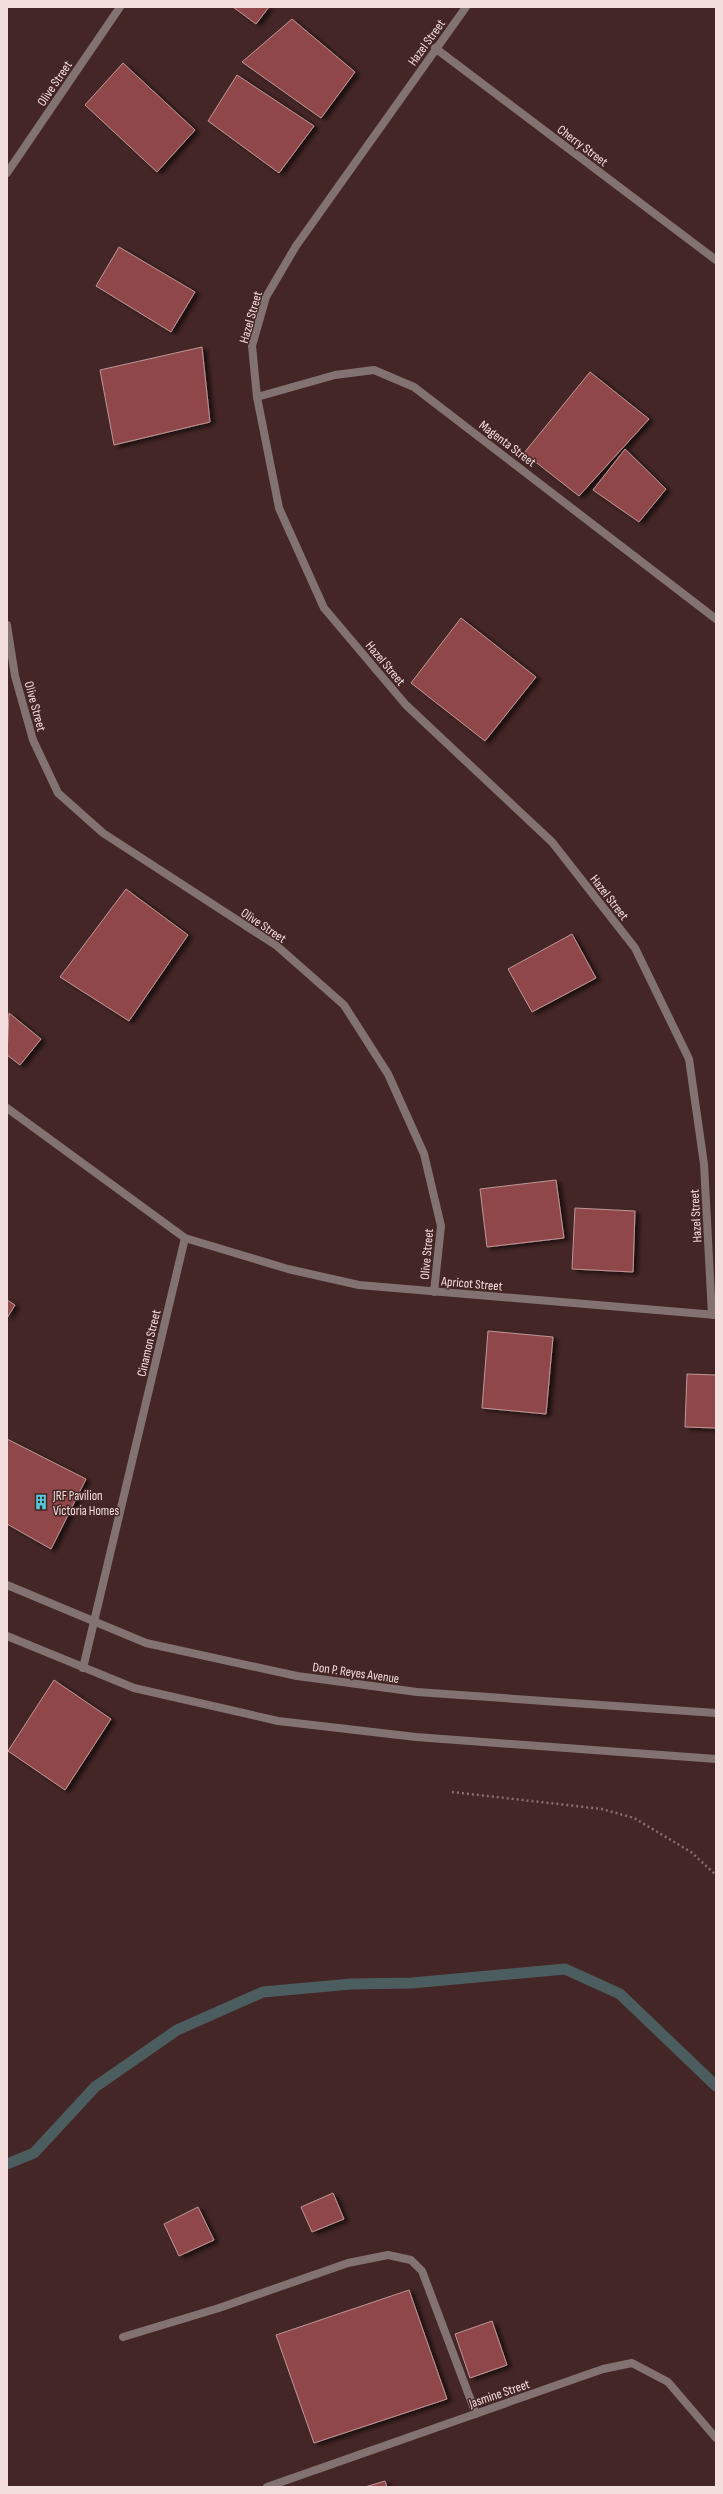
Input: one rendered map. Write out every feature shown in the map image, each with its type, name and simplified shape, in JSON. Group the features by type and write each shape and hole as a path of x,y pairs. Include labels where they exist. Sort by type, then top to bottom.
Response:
{"street":[{"name":"Olive Street","path":"7,173 120,7"},
{"name":"Hazel Street","path":"466,7 435,48 296,246 266,297 252,346 257,397 279,508 324,608 406,705 552,842 635,948 689,1059 704,1164 714,1315"},
{"name":"Cherry Street","path":"435,48 716,260"},
{"name":"Magenta Street","path":"257,397 335,375 374,370 414,387 716,619"},
{"name":"Olive Street","path":"7,625 15,676 33,740 58,793 103,833 277,946 344,1006 384,1068 424,1154 441,1226 434,1292"},
{"path":"7,1108 185,1238"},
{"name":"Apricot Street","path":"185,1238 288,1269 359,1285 714,1315"},
{"name":"Cinamon Street","path":"83,1668 185,1238"},
{"name":"Don P. Reyes Avenue","path":"7,1586 146,1642 297,1676 416,1692 716,1713"},
{"path":"7,1636 134,1688 278,1721 416,1737 716,1758"},
{"path":"123,2337 219,2308 348,2263 388,2255 411,2260 422,2271 476,2414"},
{"name":"Jasmine Street","path":"267,2487 603,2369 632,2363 668,2382 716,2438"}],"path":[{"path":"452,1792 602,1809 634,1818 691,1852 716,1875"}],"building":[{"path":"233,7 269,7 256,24"},
{"path":"292,19 355,72 321,118 242,62"},
{"path":"123,63 195,130 157,172 85,105"},
{"path":"237,75 314,126 279,173 208,121"},
{"path":"119,247 195,292 171,332 96,286"},
{"path":"202,347 210,422 114,445 100,370"},
{"path":"590,372 649,419 579,496 524,453"},
{"path":"625,449 666,489 639,522 593,490"},
{"path":"461,618 536,677 485,741 411,683"},
{"path":"126,889 188,935 129,1021 60,977"},
{"path":"572,934 596,978 532,1012 508,969"},
{"path":"9,1013 41,1039 20,1065 7,1055"},
{"path":"556,1180 564,1238 487,1247 480,1189"},
{"path":"575,1208 635,1211 633,1272 572,1269"},
{"path":"7,1300 15,1305 7,1318"},
{"path":"488,1331 553,1337 546,1414 482,1408"},
{"path":"687,1374 716,1375 716,1428 685,1427"},
{"name":"JRF Pavilion Victoria Homes","path":"7,1439 86,1479 51,1549 7,1524"},
{"path":"54,1680 111,1719 65,1790 8,1751"},
{"path":"333,2193 344,2219 312,2232 301,2207"},
{"path":"198,2207 214,2240 179,2256 164,2224"},
{"path":"409,2290 447,2399 314,2443 276,2335"},
{"path":"492,2321 507,2365 470,2378 455,2334"},
{"path":"385,2481 387,2487 365,2487"}],"waterway":[{"path":"7,2164 34,2153 95,2087 177,2030 263,1992 351,1984 412,1983 565,1969 620,1994 716,2086"}],"place":[{"name":"JRF Pavilion Victoria Homes","path":"41,1502"}]}
